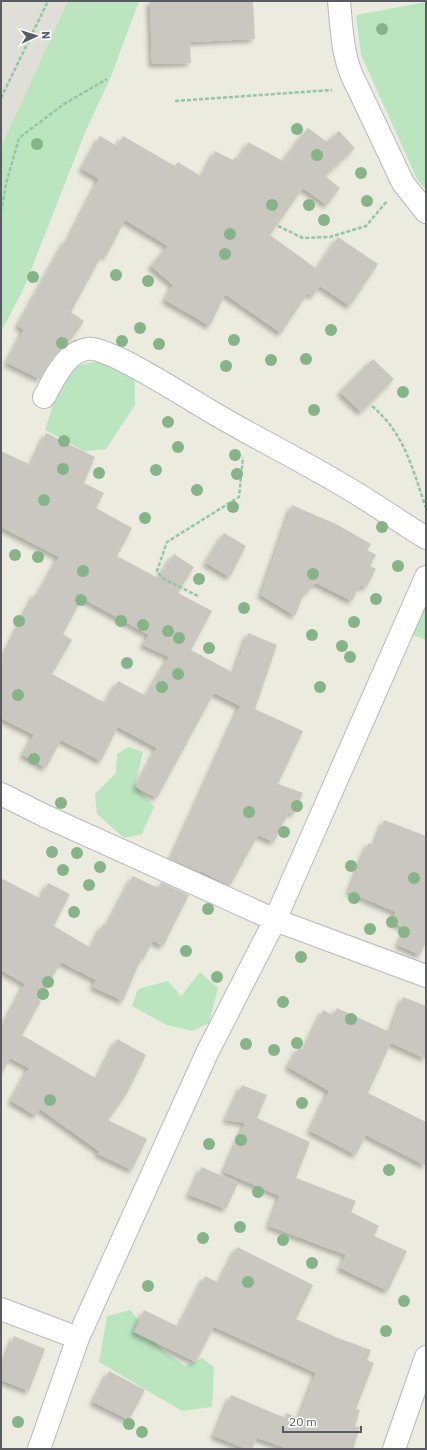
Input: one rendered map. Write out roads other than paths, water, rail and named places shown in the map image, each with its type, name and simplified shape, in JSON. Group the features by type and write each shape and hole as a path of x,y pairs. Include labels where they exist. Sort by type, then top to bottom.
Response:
{"street":[{"path":"339,1 345,59 350,74 403,183 426,212"},
{"path":"44,397 59,370 75,354 87,349 100,351 162,382 339,483 426,538"},
{"path":"39,1449 78,1338 207,1053 275,920 426,577"},
{"path":"1,794 45,816 275,920 426,976"},
{"path":"1,1309 78,1338"},
{"path":"394,1449 426,1357"}]}
